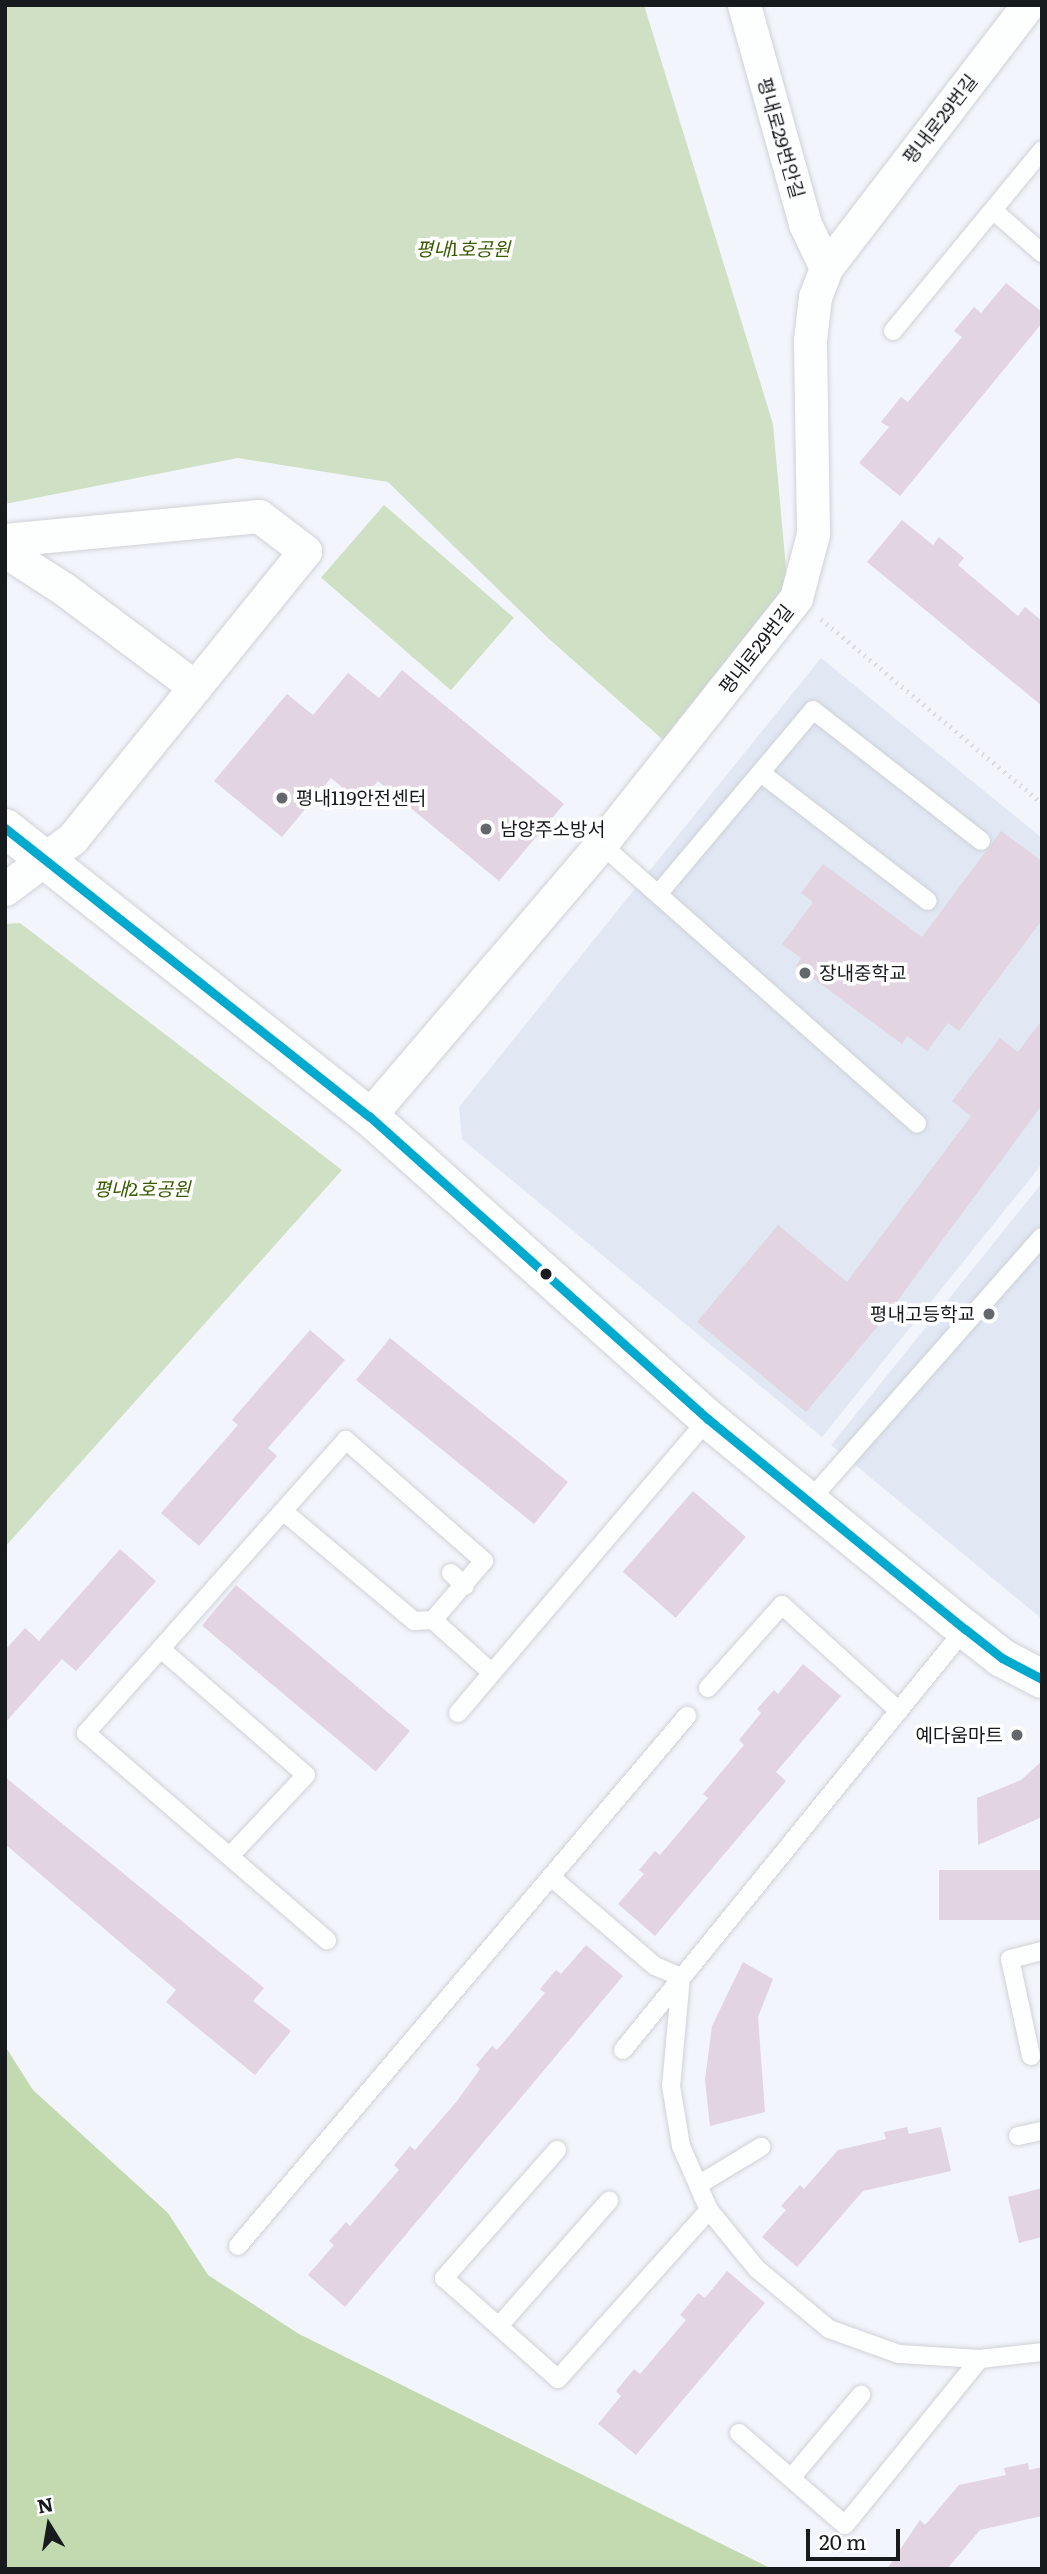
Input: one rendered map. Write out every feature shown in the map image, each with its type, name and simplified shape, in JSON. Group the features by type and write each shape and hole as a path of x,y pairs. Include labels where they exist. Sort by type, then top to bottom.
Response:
{"street":[{"name":"평내로29번안길","path":"744,5 805,224 826,268"},
{"name":"평내로29번길","path":"369,1116 601,844 796,598 813,534 810,340 815,297 826,268 1028,5"},
{"path":"5,540 259,516 304,551 73,838 44,857 5,889"},
{"path":"5,551 64,589 195,687"},
{"path":"5,828 369,1116 708,1419 1002,1658 1042,1679"}],"lane":[{"path":"893,331 995,211 1042,150"},
{"path":"995,211 1042,253"},
{"path":"659,893 813,710 981,841"},
{"path":"761,773 928,901"},
{"path":"601,844 917,1124"},
{"path":"809,1501 1042,1237"},
{"path":"458,1713 708,1419"},
{"path":"283,1511 414,1621 433,1620 484,1561 346,1440 86,1733 327,1940"},
{"path":"451,1573 465,1586"},
{"path":"708,1688 782,1605 899,1711"},
{"path":"433,1620 492,1673"},
{"path":"624,2050 965,1629"},
{"path":"161,1649 306,1775 251,1821 230,1856"},
{"path":"238,2246 687,1716"},
{"path":"551,1877 655,1966 681,1978"},
{"path":"1033,2045 1010,1959 1042,1951"},
{"path":"681,1978 671,2086 681,2146 709,2210 757,2269 829,2329 900,2354 980,2359 1042,2352"},
{"path":"1018,2136 1042,2130"},
{"path":"698,2185 761,2147"},
{"path":"557,2150 444,2278 558,2379 709,2210"},
{"path":"499,2326 609,2201"},
{"path":"739,2433 845,2525 980,2359"},
{"path":"791,2478 861,2395"}],"path":[{"path":"796,598 1042,803"}],"shaded area":[{"name":"장내중학교","path":"821,658 1042,838 1042,1164 822,1437 462,1139 459,1107"},
{"name":"평내고등학교","path":"1042,1183 1042,1619 831,1445"}],"green space":[{"name":"평내1호공원","path":"5,5 644,5 773,424 788,591 670,746 548,638 388,482 238,458 5,504"},
{"path":"384,505 514,618 451,690 321,577"},
{"name":"평내2호공원","path":"20,923 342,1170 5,1547 5,924"},
{"path":"5,2046 33,2090 168,2213 208,2275 299,2334 772,2569 5,2569"}],"building":[{"path":"1006,283 1042,312 1042,323 900,496 859,463 889,427 881,422 901,397 908,402 962,337 954,331 974,307 981,313"},
{"path":"902,520 933,545 939,537 964,558 958,565 1018,616 1025,607 1042,621 1042,706 867,562"},
{"path":"402,670 564,804 499,881 378,781 360,802 331,778 282,837 214,781 287,694 313,715 348,673 379,698"},
{"path":"1001,831 1042,861 1042,920 959,1031 948,1023 927,1051 907,1036 902,1044 796,966 801,958 782,944 813,902 801,893 823,864 922,937"},
{"path":"1042,1020 1042,1105 887,1315 806,1412 697,1322 778,1225 847,1282 971,1116 952,1101 1000,1038 1018,1052"},
{"path":"310,1330 345,1360 268,1448 277,1456 199,1546 161,1513 238,1425 232,1420"},
{"path":"390,1338 568,1482 534,1524 356,1380"},
{"path":"693,1491 746,1537 676,1618 623,1572"},
{"path":"120,1549 156,1581 76,1671 62,1659 5,1723 5,1650 25,1628 39,1641"},
{"path":"236,1585 410,1731 376,1772 202,1626"},
{"path":"803,1664 841,1696 776,1772 786,1781 655,1936 618,1904 644,1874 639,1870 655,1851 660,1855 708,1798 703,1794 744,1745 739,1740 761,1713 757,1709 774,1690 778,1694"},
{"path":"1042,1761 1042,1817 978,1845 977,1798 1021,1780"},
{"path":"5,1777 264,1988 253,2001 291,2031 255,2075 166,2002 176,1990 5,1844"},
{"path":"939,1870 1042,1870 1042,1920 939,1920"},
{"path":"586,1945 623,1976 345,2307 308,2275 334,2245 329,2241 346,2222 350,2226 399,2170 394,2165 410,2146 415,2150 457,2101 480,2069 476,2065 492,2046 497,2050 545,1993 540,1989 556,1970 561,1974"},
{"path":"743,1962 773,1979 758,2017 765,2112 710,2126 705,2080 712,2026"},
{"path":"907,2127 909,2134 941,2127 951,2171 863,2191 797,2267 762,2237 786,2210 781,2206 800,2185 804,2189 838,2150 886,2139 884,2132"},
{"path":"1042,2188 1042,2237 1019,2243 1008,2197"},
{"path":"727,2271 765,2303 636,2455 598,2424 621,2396 616,2391 634,2369 640,2374 686,2320 680,2315 698,2293 705,2298"},
{"path":"1028,2463 1029,2470 1042,2467 1042,2516 980,2530 947,2569 887,2569 920,2520 925,2525 959,2485 1006,2475 1004,2468"}],"transit line":[{"path":"5,828 369,1116 708,1419 1002,1658 1042,1679"}],"place":[{"name":"평내119안전센터","path":"282,798"},
{"name":"남양주소방서","path":"486,829"},
{"name":"장내중학교","path":"805,973"},
{"name":"평내고등학교","path":"989,1314"},
{"name":"예다움마트","path":"1017,1735"}]}
